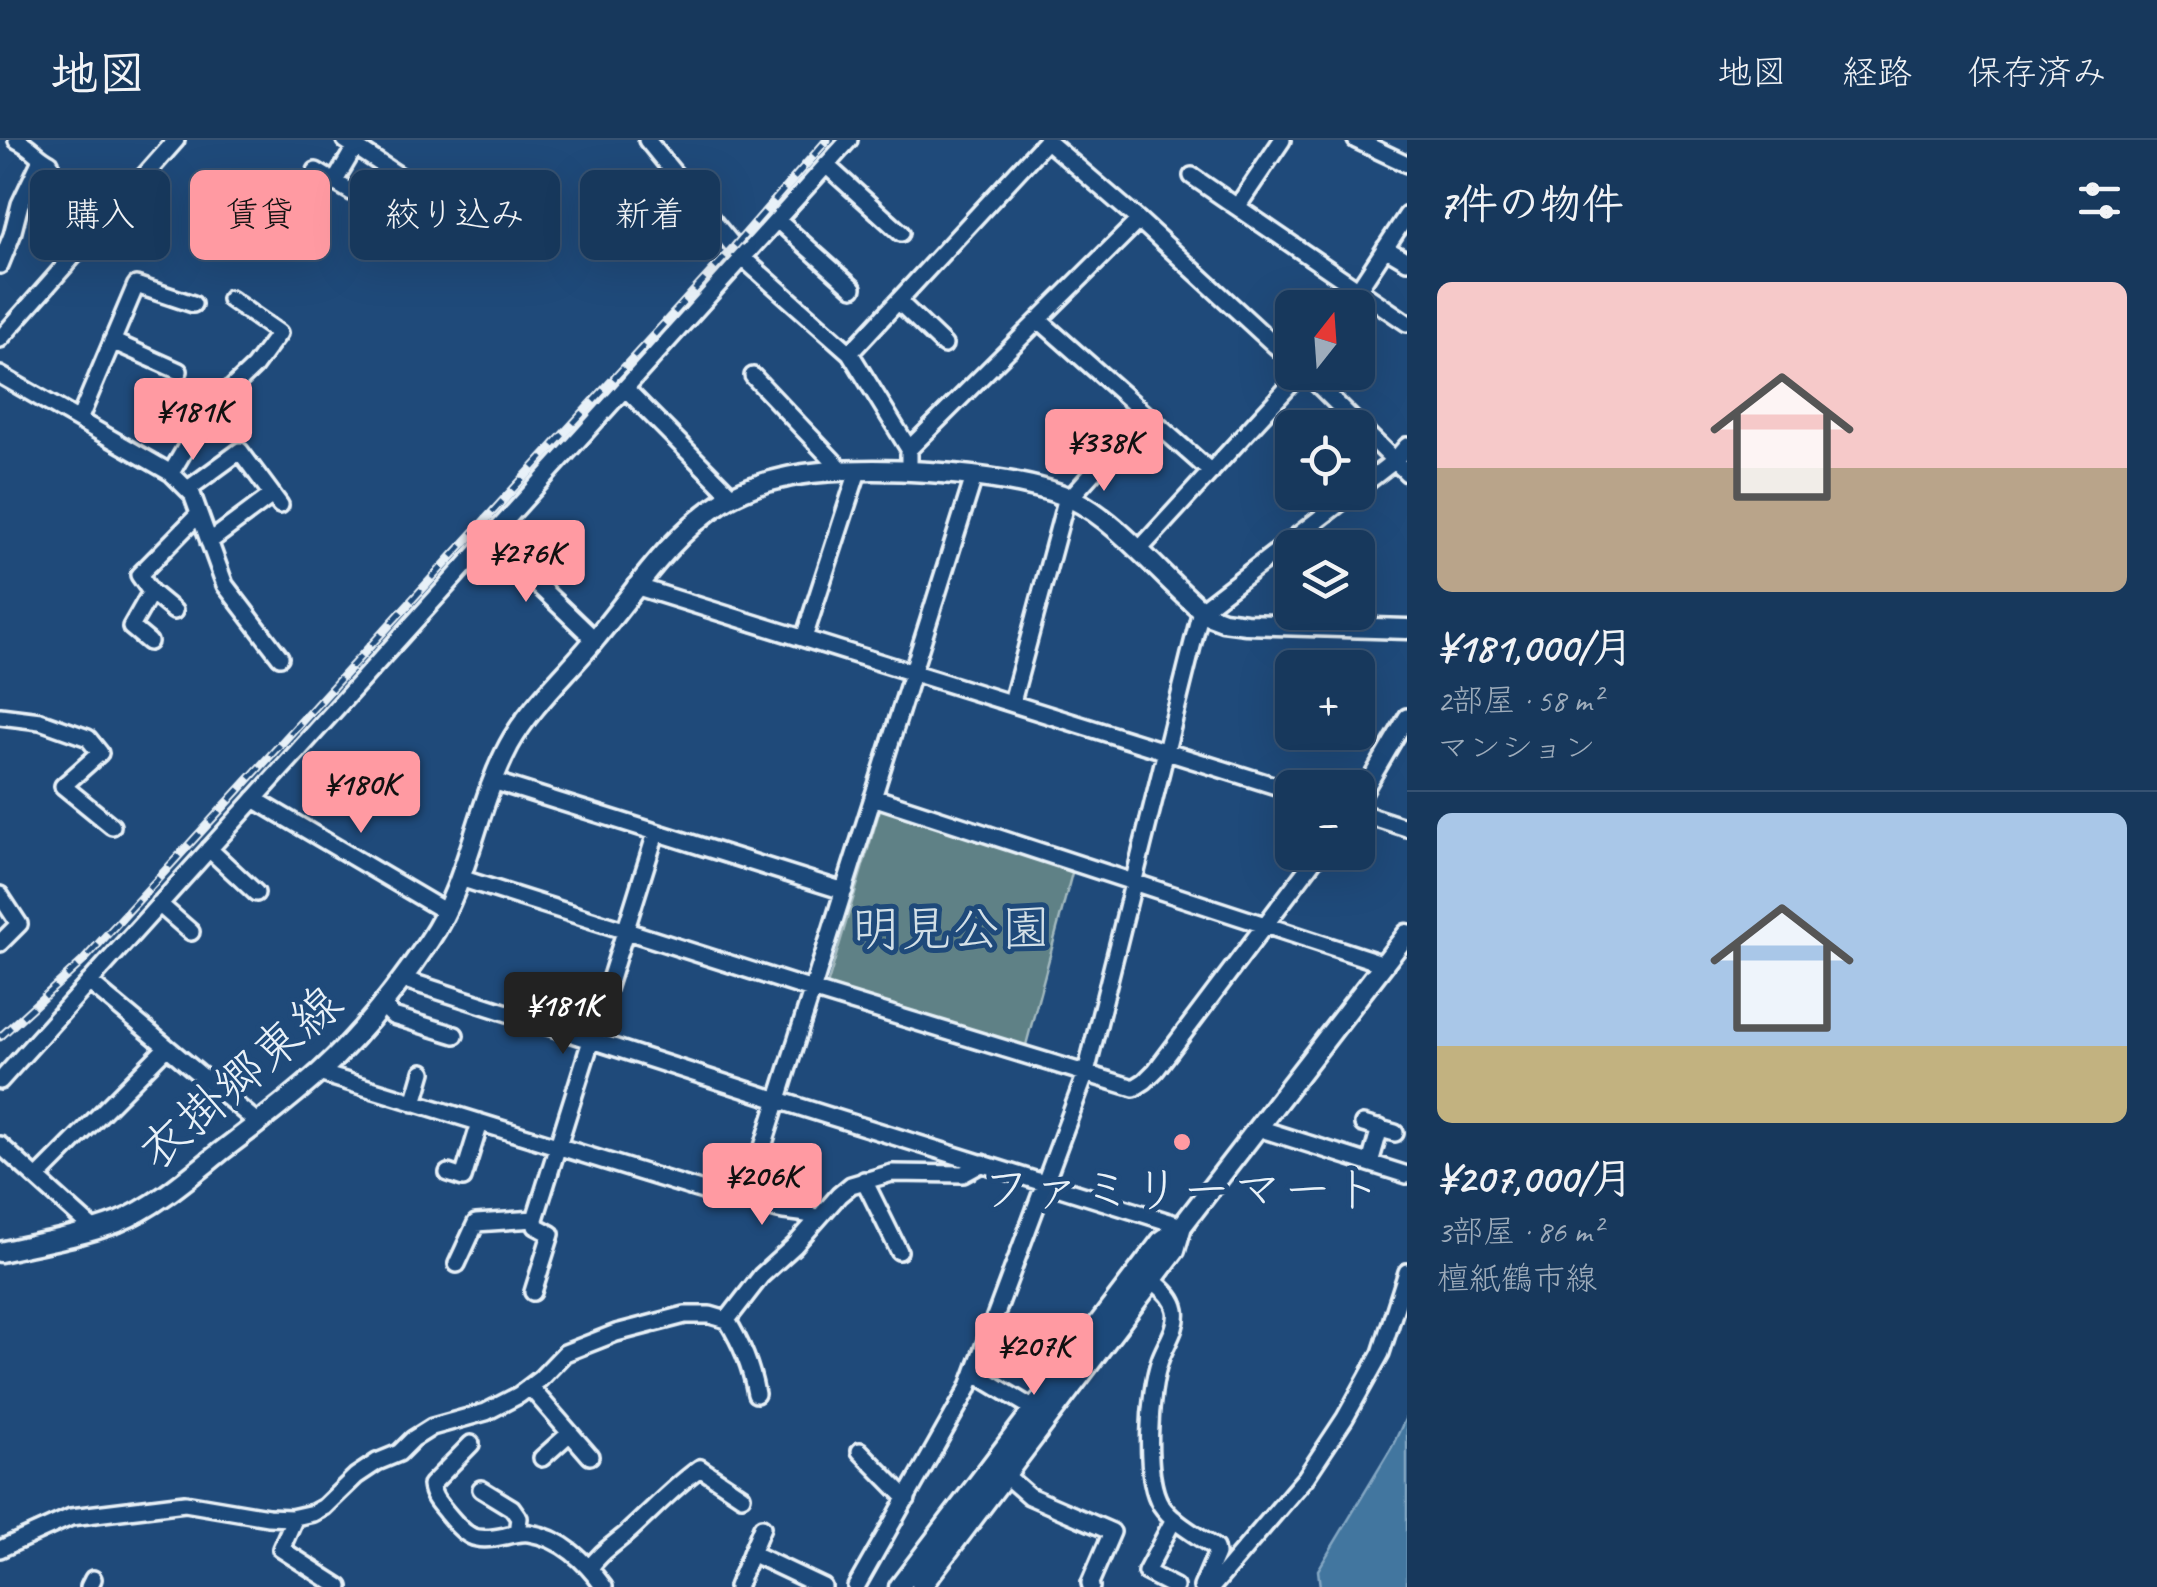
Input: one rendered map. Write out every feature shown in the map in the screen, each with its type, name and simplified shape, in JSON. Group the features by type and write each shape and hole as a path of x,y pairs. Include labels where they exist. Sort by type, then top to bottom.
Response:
{"main road":[{"name":"衣掛郷東線","path":"0,1252 119,1221 160,1198 319,1074 350,1043 402,978 446,912 508,747 529,713 682,532 732,496 780,478 850,471 974,477 1034,486 1068,497 1098,516 1207,616 1246,624 1407,628"},
{"path":"899,1587 1162,1241 1182,1226 1407,934"},
{"path":"921,1587 1175,1250 1182,1226"}],"street":[{"path":"16,140 31,146 50,162 46,170"},
{"path":"149,170 176,140"},
{"path":"647,140 744,258 850,353 910,449 910,472"},
{"path":"0,1081 849,140"},
{"path":"850,353 1047,140 1275,345"},
{"path":"1237,206 1282,140"},
{"path":"1356,140 1407,164"},
{"path":"335,182 350,143 391,170"},
{"path":"0,264 20,204 42,158"},
{"path":"826,165 901,232"},
{"path":"1192,176 1358,290 1407,215"},
{"path":"330,179 350,191"},
{"path":"778,220 853,288"},
{"path":"910,449 1139,220"},
{"path":"1386,248 1407,261"},
{"path":"0,338 69,260"},
{"path":"79,420 136,285 193,304"},
{"path":"171,473 196,430 206,400 231,389 254,367 279,333 230,299"},
{"path":"898,301 944,345"},
{"path":"1375,301 1407,323"},
{"path":"1039,320 1211,472"},
{"path":"112,341 179,371"},
{"path":"0,375 171,473 192,494 225,584 280,657"},
{"path":"753,376 850,471 804,638"},
{"path":"626,388 732,496"},
{"path":"1138,551 1287,390"},
{"path":"1322,390 1407,474"},
{"path":"1375,476 1407,446"},
{"path":"188,490 240,451 276,500 209,542"},
{"path":"1012,702 1068,497 1104,460"},
{"path":"818,1218 775,1209 754,1198 750,1188 974,477"},
{"path":"856,1587 955,1415 974,1373 1086,1074 1200,610 1331,510"},
{"path":"174,610 151,592 138,575 200,514"},
{"path":"489,538 594,640"},
{"path":"636,586 1275,786"},
{"path":"149,642 131,627 151,592"},
{"path":"0,716 40,721 88,738 100,754 63,786 112,826"},
{"path":"1375,772 1407,717"},
{"path":"494,782 844,891"},
{"path":"874,797 1384,964"},
{"path":"254,799 446,912"},
{"path":"1375,818 1407,828"},
{"path":"533,1292 551,1234 536,1226 535,1220 656,832"},
{"path":"209,849 256,893"},
{"path":"460,878 1134,1088 1145,1082 1307,870"},
{"path":"0,894 19,924 0,942"},
{"path":"159,904 191,932"},
{"path":"402,978 1182,1226"},
{"path":"89,982 258,1123"},
{"path":"381,1004 393,1016 455,1035"},
{"path":"37,1178 167,1047"},
{"path":"414,1103 423,1072"},
{"path":"319,1074 703,1192 750,1188"},
{"path":"448,1173 463,1178 480,1123"},
{"path":"1363,1124 1388,1131 1370,1163"},
{"path":"1258,1128 1407,1174"},
{"path":"0,1144 93,1229"},
{"path":"727,1320 753,1285 851,1184 892,1172 963,1174 983,1162"},
{"path":"864,1180 899,1251"},
{"path":"457,1264 476,1223 535,1220"},
{"path":"1212,1587 1306,1477 1345,1418 1381,1352 1407,1272"},
{"path":"1153,1280 1171,1297 1177,1313 1153,1382 1150,1471 1159,1503 1174,1519 1215,1548 1202,1587"},
{"path":"0,1550 71,1517 186,1502 268,1517 313,1513 356,1476 399,1453 432,1427 486,1412 530,1387 565,1353 616,1332 685,1315 727,1320 751,1367 756,1394"},
{"path":"974,1373 1034,1409"},
{"path":"530,1387 590,1456"},
{"path":"542,1458 570,1433"},
{"path":"471,1444 431,1485 432,1494 463,1532 487,1540 525,1532 550,1539 571,1551 604,1587"},
{"path":"860,1451 906,1499"},
{"path":"590,1568 600,1552 700,1468 742,1496"},
{"path":"1005,1476 1030,1496 1112,1532 1091,1587"},
{"path":"482,1489 512,1508 519,1518 517,1533"},
{"path":"295,1517 280,1549 340,1587"},
{"path":"1174,1519 1146,1572 1175,1587"},
{"path":"737,1587 762,1527"},
{"path":"751,1554 823,1587"}],"green space":[{"name":"明見公園","path":"881,806 1073,869 1025,1049 827,986"}],"water":[{"path":"1407,1415 1407,1587 1320,1587 1318,1570"}],"railway":[{"path":"0,1037 82,962 827,140"}],"place":[{"name":"ファミリーマート","path":"1182,1142"}]}
